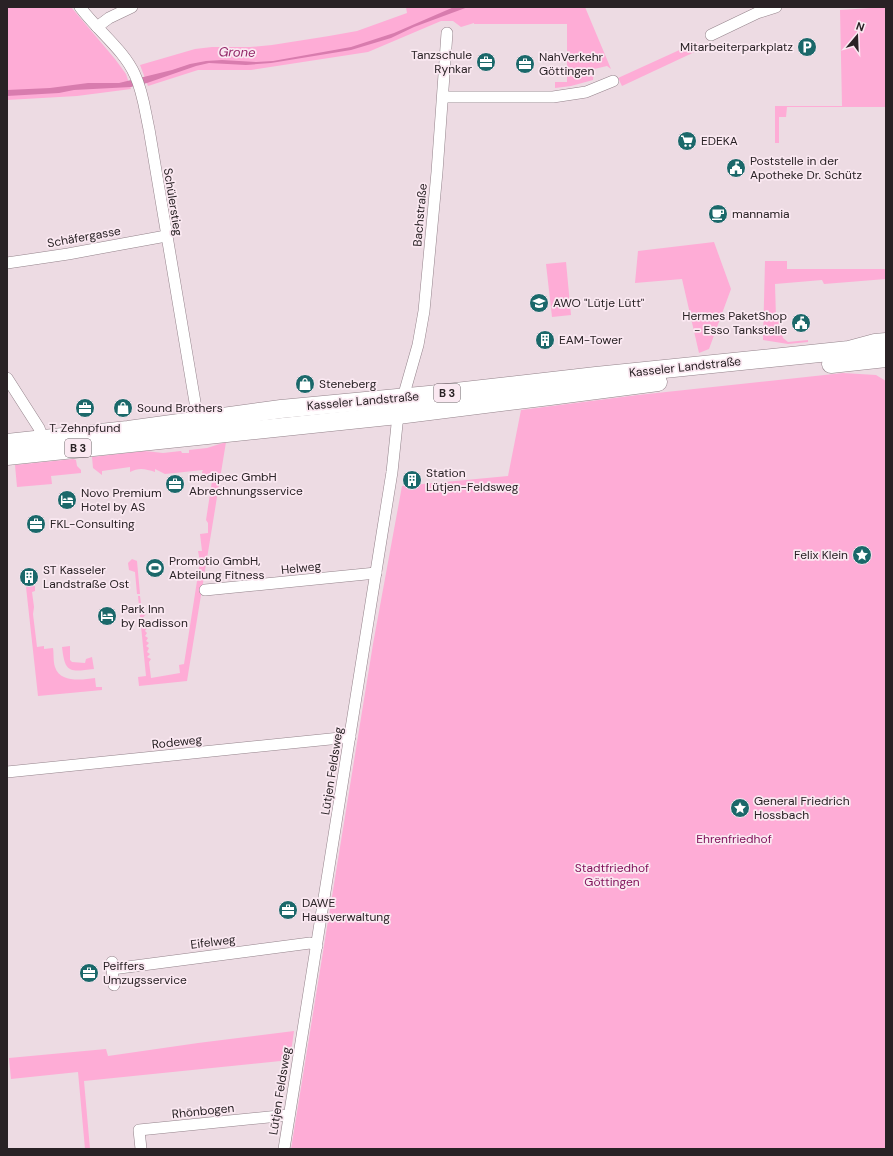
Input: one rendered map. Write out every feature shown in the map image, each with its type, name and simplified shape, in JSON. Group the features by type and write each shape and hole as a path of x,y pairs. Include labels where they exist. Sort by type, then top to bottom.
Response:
{"main road":[{"name":"Kasseler Landstraße","path":"7,443 281,409 850,350 875,343 886,342"},
{"name":"Kasseler Landstraße","path":"7,456 398,414 664,381 886,358"}],"street":[{"name":"Schülerstieg","path":"80,7 127,61 140,87 149,130 198,420"},
{"path":"97,27 109,18 132,7"},
{"path":"711,35 757,13 776,7"},
{"name":"Bachstraße","path":"403,397 418,346 424,311 443,98 447,33"},
{"path":"443,98 570,96 586,92 613,81"},
{"name":"Schäfergasse","path":"7,263 68,254 166,236"},
{"path":"7,378 39,428 43,439"},
{"name":"Lütjen Feldsweg","path":"284,1149 392,472 398,414 403,397"},
{"name":"Helweg","path":"205,590 376,573"},
{"name":"Rodeweg","path":"7,772 350,737"},
{"name":"Eifelweg","path":"114,985 112,965 310,943 317,946"},
{"name":"Rhönbogen","path":"140,1149 139,1130 289,1115"}],"green space":[{"path":"7,7 71,7 126,74 131,89 77,96 7,100"},
{"path":"406,7 585,7 611,69 607,66 594,69 593,80 571,86 555,88 555,82 567,82 567,24 474,23 461,27 453,21 441,21 368,52 251,70 198,70 148,86 140,65 195,49 272,45 357,31 407,13"},
{"path":"886,7 886,107 787,107 786,117 779,117 779,143 775,143 775,106 842,106 840,10"},
{"path":"697,42 701,49 622,86 618,78"},
{"path":"714,242 731,289 709,349 699,353 682,279 635,283 638,251"},
{"path":"765,261 787,261 787,269 886,269 886,279 824,284 822,280 775,284 776,318 778,318 783,338 788,342 808,340 808,342 788,344 763,340"},
{"path":"566,262 571,315 552,317 546,264"},
{"name":"Stadtfriedhof Göttingen","path":"843,373 876,375 886,381 886,1149 291,1149 373,644 402,486 508,476 521,410 638,395"},
{"path":"226,442 187,681 139,686 138,677 146,676 138,596 140,596 142,611 146,614 142,619 146,622 144,625 147,628 145,631 147,633 145,636 148,638 146,641 149,643 146,646 149,648 147,652 150,654 147,657 151,659 149,662 151,678 180,673 179,665 184,664 200,562 198,551 202,551 200,534 208,533 208,523 206,520 212,481 203,482 203,470 165,474 155,469 155,472 136,469 130,472 130,467 102,471 102,475 93,468 92,457 145,451 163,453 181,451 182,453 189,453 189,450 207,448"},
{"path":"73,459 76,460 77,466 81,470 81,473 51,476 52,484 17,487 15,465"},
{"path":"132,559 137,561 140,594 137,594 135,572 129,570 128,563"},
{"path":"35,586 35,591 32,592 37,647 44,646 44,649 53,648 55,667 62,676 78,680 95,678 96,687 102,687 102,690 38,696 26,587"},
{"path":"70,646 70,660 72,662 85,663 86,659 92,657 94,669 70,669 65,662 62,647"},
{"path":"294,1031 290,1060 84,1081 90,1149 85,1149 78,1072 11,1079 9,1058 106,1049 108,1056"}],"shaded area":[{"path":"454,7 468,7 414,27 391,38 351,50 271,63 246,65 209,63 131,87 7,96 7,90 50,88 88,83 119,83 206,61 273,61 351,47 394,33"}],"place":[{"name":"Mitarbeiterparkplatz","path":"807,47"},
{"name":"Tanzschule Rynkar","path":"486,62"},
{"name":"NahVerkehr Göttingen","path":"525,64"},
{"name":"EDEKA","path":"687,141"},
{"name":"Poststelle in der Apotheke Dr. Schütz","path":"736,168"},
{"name":"mannamia","path":"718,214"},
{"name":"AWO \"Lütje Lütt\"","path":"539,303"},
{"name":"Hermes PaketShop - Esso Tankstelle","path":"801,323"},
{"name":"EAM-Tower","path":"545,340"},
{"name":"Steneberg","path":"305,384"},
{"name":"T. Zehnpfund","path":"85,408"},
{"name":"Sound Brothers","path":"123,408"},
{"name":"Station Lütjen-Feldsweg","path":"412,480"},
{"name":"medipec GmbH Abrechnungsservice","path":"175,484"},
{"name":"Novo Premium Hotel by AS","path":"67,500"},
{"name":"FKL-Consulting","path":"36,524"},
{"name":"Felix Klein","path":"862,555"},
{"name":"Promotio GmbH, Abteilung Fitness","path":"155,568"},
{"name":"ST Kasseler Landstraße Ost","path":"29,577"},
{"name":"Park Inn by Radisson","path":"107,616"},
{"name":"General Friedrich Hossbach","path":"740,808"},
{"name":"DAWE Hausverwaltung","path":"288,910"},
{"name":"Peiffers Umzugsservice","path":"89,973"}],"water label":[{"name":"Grone","path":"237,52"}],"park label":[{"name":"Ehrenfriedhof","path":"734,839"}]}
